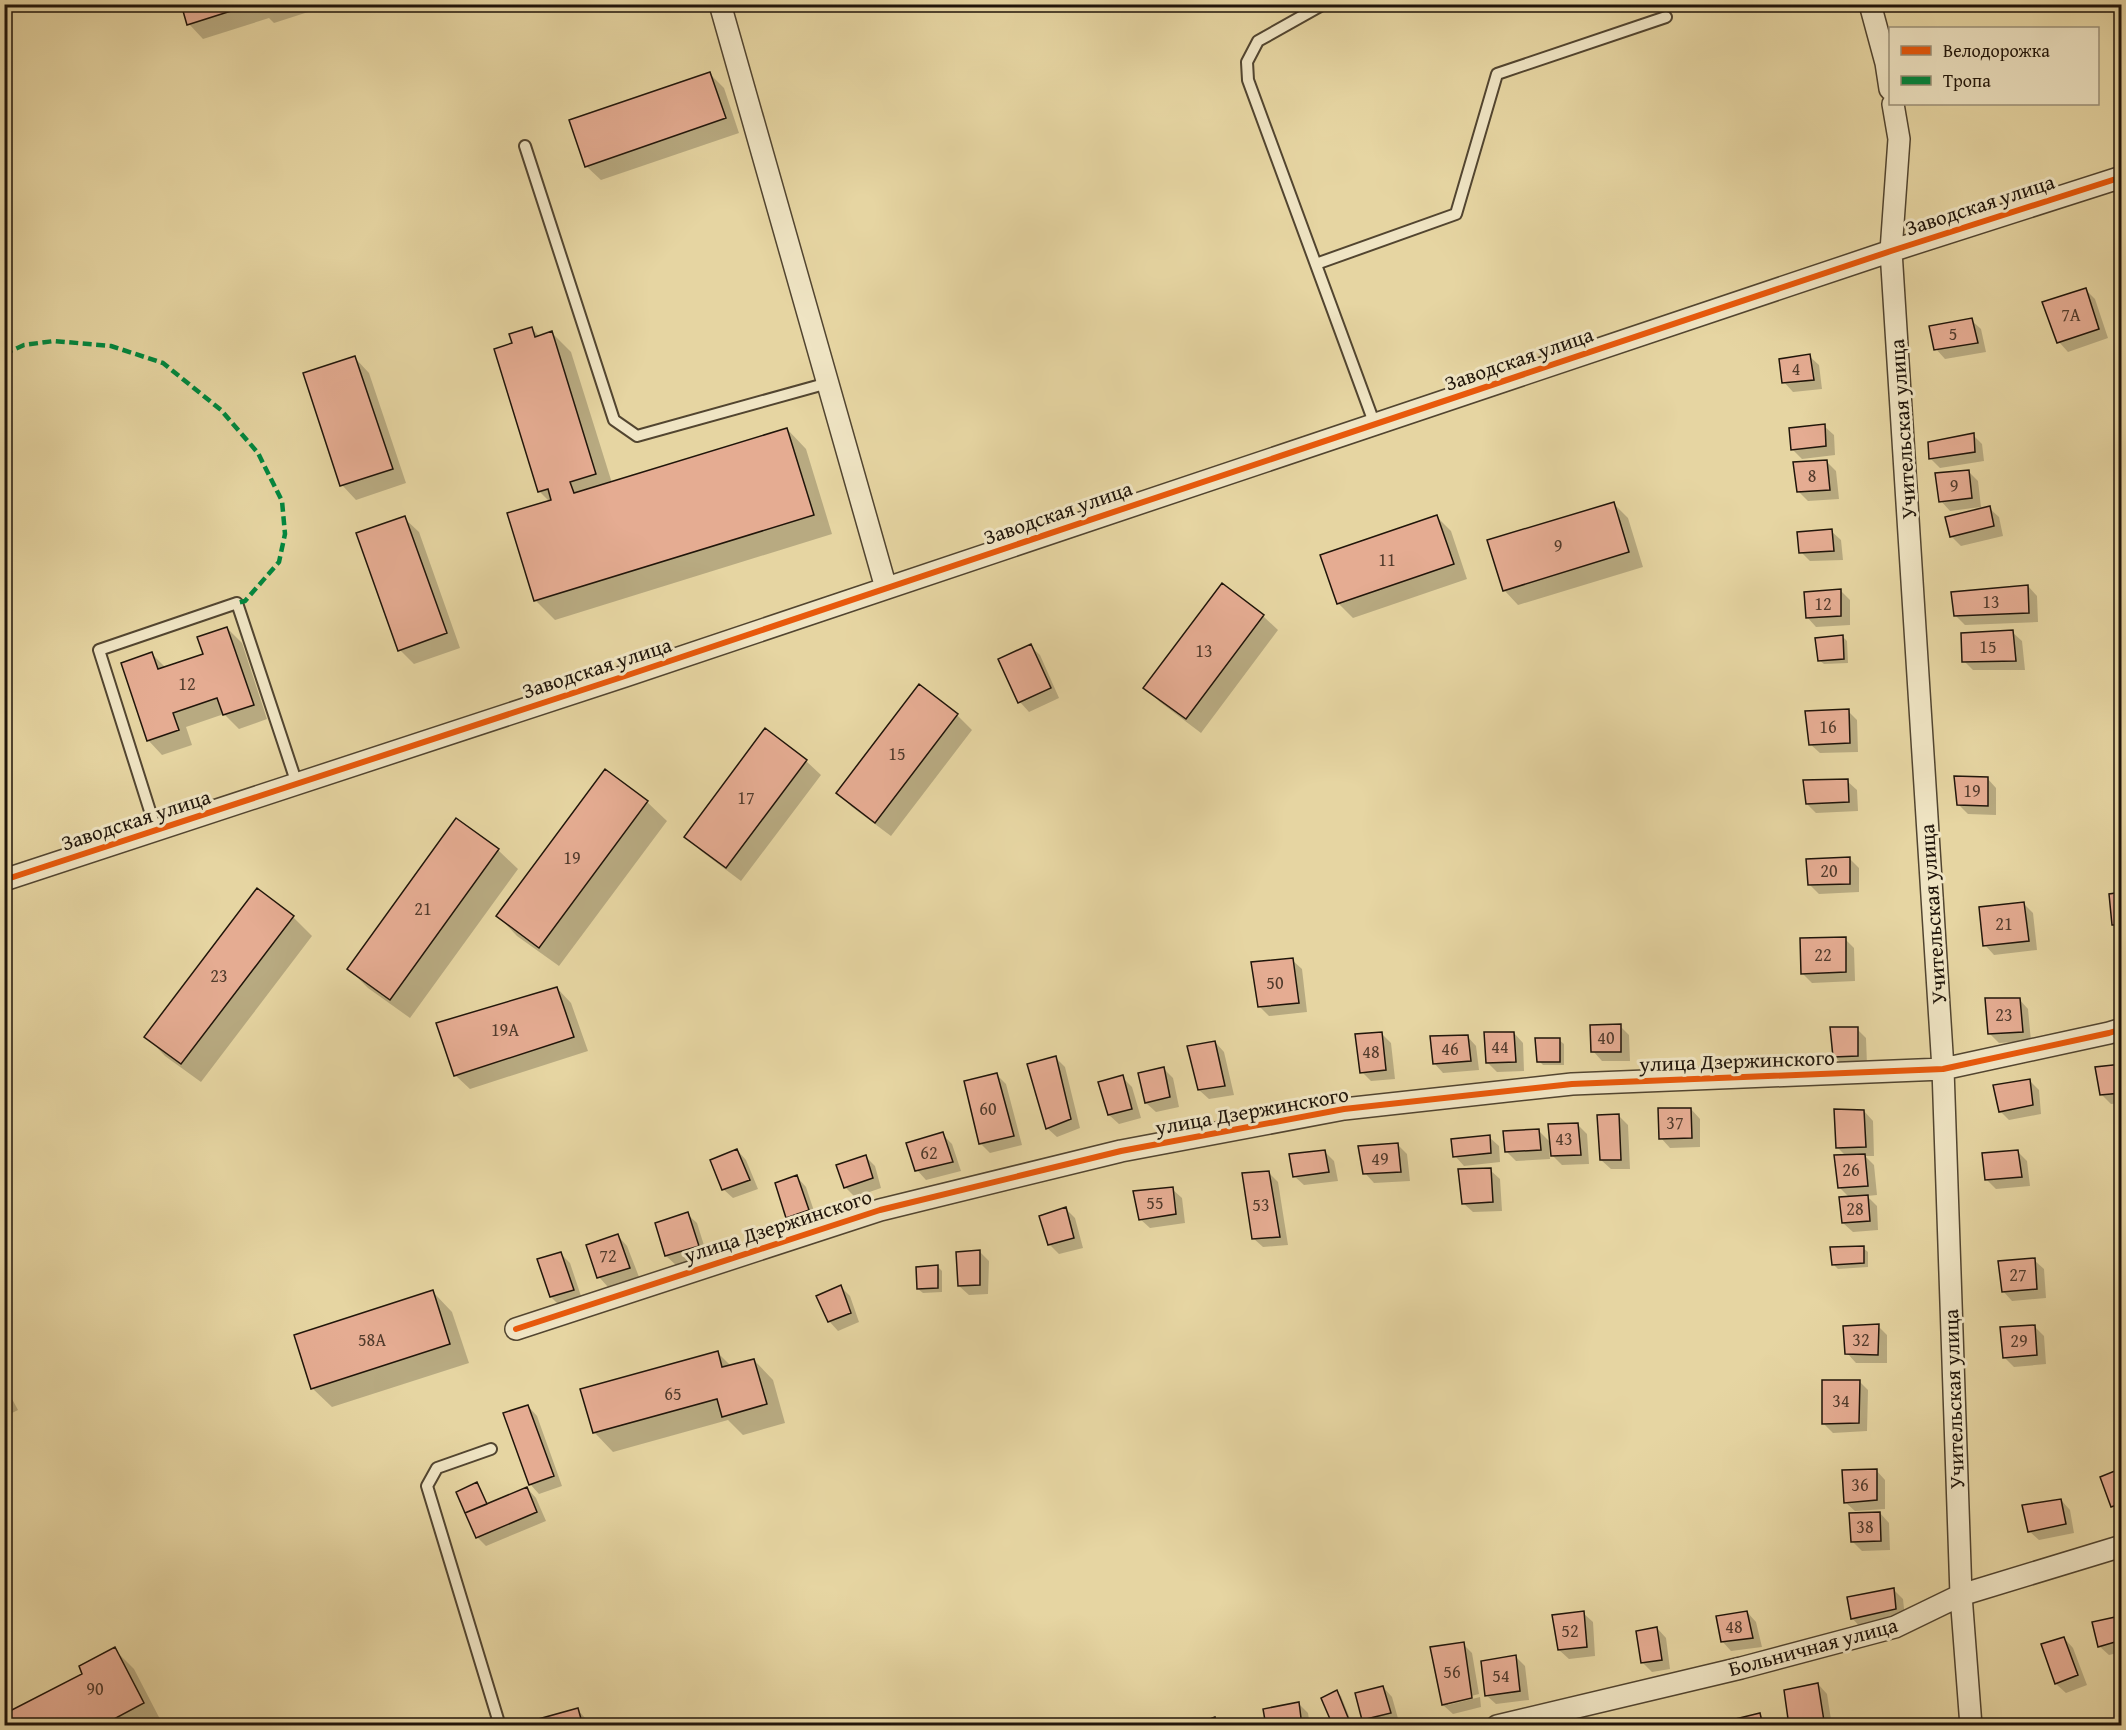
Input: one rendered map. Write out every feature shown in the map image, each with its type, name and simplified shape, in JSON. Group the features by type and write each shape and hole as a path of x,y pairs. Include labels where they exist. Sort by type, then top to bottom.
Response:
{"street":[{"path":"720,4 886,588"},
{"path":"1870,4 1889,82"},
{"name":"Учительская улица","path":"1893,105 1899,140 1891,251 1943,1070 1961,1595 1971,1725"},
{"name":"Заводская улица","path":"4,880 1375,425 1891,251 2121,177"},
{"name":"улица Дзержинского","path":"516,1329 880,1210 1121,1151 1344,1109 1572,1084 1943,1070 2121,1029"},
{"name":"Больничная улица","path":"1497,1725 1741,1668 1895,1628 1961,1595 2121,1546"}],"lane":[{"path":"1324,4 1258,41 1247,62 1248,80 1375,425"},
{"path":"1316,264 1456,214 1497,74 1666,17"},
{"path":"525,146 614,420 637,436 828,383"},
{"path":"156,830 99,650 237,603 297,784"},
{"path":"491,1449 436,1468 427,1486 500,1725"}],"building":[{"path":"181,4 253,4 187,25"},
{"path":"710,72 726,118 585,167 569,120"},
{"path":"2086,288 2099,329 2057,343 2042,302"},
{"path":"1972,318 1978,343 1934,350 1929,326"},
{"path":"532,327 535,337 552,331 596,474 570,482 574,493 787,428 814,515 534,601 507,513 551,500 548,489 538,492 494,349 512,343 509,334"},
{"path":"1810,354 1814,380 1782,383 1779,359"},
{"path":"355,356 393,469 340,486 303,373"},
{"path":"1825,424 1826,446 1791,450 1789,428"},
{"path":"1974,433 1975,452 1929,459 1928,442"},
{"path":"1827,460 1830,490 1797,492 1793,462"},
{"path":"1969,470 1972,498 1939,502 1935,473"},
{"path":"1614,502 1629,552 1503,591 1487,540"},
{"path":"1990,506 1994,526 1950,537 1945,517"},
{"path":"1437,515 1454,564 1337,604 1320,555"},
{"path":"405,516 447,633 398,651 356,533"},
{"path":"1832,529 1834,551 1799,553 1797,532"},
{"path":"1222,583 1264,615 1186,719 1143,688"},
{"path":"2028,585 2029,613 1954,616 1951,592"},
{"path":"1841,589 1841,616 1806,618 1804,592"},
{"path":"227,627 254,705 223,715 217,698 173,713 179,730 147,741 121,663 152,652 158,669 203,654 197,637"},
{"path":"2013,630 2016,661 1962,662 1961,633"},
{"path":"1843,635 1844,659 1818,661 1815,638"},
{"path":"1031,644 1051,688 1018,703 998,659"},
{"path":"919,684 958,714 875,823 836,793"},
{"path":"1849,709 1850,743 1809,745 1805,711"},
{"path":"765,728 807,760 726,868 684,837"},
{"path":"605,769 648,801 539,948 496,916"},
{"path":"1954,776 1988,777 1988,806 1957,805"},
{"path":"1848,779 1849,802 1806,804 1803,780"},
{"path":"456,818 499,849 390,1000 347,969"},
{"path":"1850,857 1850,884 1808,885 1806,859"},
{"path":"257,888 294,916 181,1064 144,1037"},
{"path":"2122,892 2122,925 2112,925 2109,894"},
{"path":"2024,902 2029,941 1983,946 1979,907"},
{"path":"1846,937 1846,972 1801,974 1800,938"},
{"path":"1293,958 1299,1003 1258,1007 1251,962"},
{"path":"557,987 574,1037 454,1076 436,1023"},
{"path":"1985,998 2020,998 2023,1032 1988,1034"},
{"path":"1621,1024 1621,1052 1591,1052 1590,1025"},
{"path":"1830,1027 1858,1027 1858,1056 1833,1057"},
{"path":"1382,1032 1386,1070 1360,1073 1355,1034"},
{"path":"1484,1032 1514,1032 1516,1062 1486,1063"},
{"path":"1468,1035 1471,1061 1433,1064 1430,1036"},
{"path":"1535,1038 1560,1038 1560,1062 1537,1062"},
{"path":"1215,1041 1225,1086 1198,1090 1187,1046"},
{"path":"1056,1056 1071,1119 1046,1129 1027,1064"},
{"path":"2122,1064 2122,1093 2100,1095 2095,1067"},
{"path":"1164,1067 1170,1097 1145,1103 1138,1073"},
{"path":"997,1073 1014,1136 979,1144 964,1081"},
{"path":"1123,1075 1132,1109 1108,1115 1098,1082"},
{"path":"2030,1079 2033,1105 1999,1112 1993,1085"},
{"path":"1658,1108 1691,1108 1692,1138 1659,1139"},
{"path":"1834,1109 1864,1110 1866,1147 1836,1148"},
{"path":"1619,1114 1621,1160 1600,1160 1597,1115"},
{"path":"1578,1123 1581,1155 1551,1156 1548,1124"},
{"path":"1539,1129 1541,1150 1505,1152 1503,1131"},
{"path":"943,1132 953,1162 915,1171 906,1143"},
{"path":"1490,1135 1491,1153 1453,1157 1451,1139"},
{"path":"1398,1143 1401,1172 1363,1174 1358,1146"},
{"path":"737,1149 750,1180 722,1190 710,1160"},
{"path":"1325,1150 1329,1172 1293,1177 1289,1154"},
{"path":"2018,1150 2022,1177 1985,1180 1982,1153"},
{"path":"1865,1154 1868,1186 1838,1188 1834,1155"},
{"path":"866,1155 873,1178 844,1188 836,1165"},
{"path":"1491,1168 1493,1202 1462,1204 1458,1169"},
{"path":"1269,1171 1280,1237 1252,1239 1242,1173"},
{"path":"797,1175 809,1210 786,1218 775,1183"},
{"path":"1173,1187 1176,1214 1139,1220 1133,1191"},
{"path":"1868,1195 1870,1221 1842,1223 1839,1197"},
{"path":"1066,1207 1074,1238 1048,1245 1039,1216"},
{"path":"688,1212 699,1246 665,1256 655,1223"},
{"path":"618,1234 630,1268 597,1278 586,1245"},
{"path":"1864,1246 1864,1263 1832,1265 1830,1247"},
{"path":"980,1250 980,1285 958,1286 956,1252"},
{"path":"561,1252 574,1290 550,1297 537,1259"},
{"path":"2035,1258 2037,1289 2002,1292 1998,1261"},
{"path":"938,1265 938,1288 917,1289 916,1267"},
{"path":"841,1285 851,1313 828,1322 816,1296"},
{"path":"433,1290 450,1344 311,1389 294,1335"},
{"path":"1879,1324 1878,1355 1845,1354 1843,1326"},
{"path":"2035,1325 2037,1355 2003,1358 2000,1327"},
{"path":"718,1351 722,1367 754,1359 767,1404 722,1417 717,1399 593,1433 580,1389"},
{"path":"1822,1380 1860,1380 1859,1423 1822,1424"},
{"path":"528,1405 554,1476 529,1485 503,1413"},
{"path":"2122,1468 2122,1503 2111,1507 2100,1477"},
{"path":"1877,1469 1877,1500 1844,1503 1842,1470"},
{"path":"477,1482 487,1504 465,1513 456,1492"},
{"path":"527,1487 537,1512 476,1538 465,1513"},
{"path":"2061,1499 2066,1524 2028,1532 2022,1505"},
{"path":"1880,1512 1881,1541 1851,1542 1849,1513"},
{"path":"1894,1588 1896,1609 1851,1619 1847,1597"},
{"path":"1584,1611 1587,1647 1558,1650 1552,1615"},
{"path":"1747,1611 1753,1638 1721,1642 1716,1616"},
{"path":"2120,1616 2122,1640 2098,1647 2092,1622"},
{"path":"1657,1627 1662,1660 1641,1663 1636,1631"},
{"path":"2064,1637 2078,1675 2055,1684 2041,1644"},
{"path":"1464,1642 1472,1698 1442,1705 1430,1647"},
{"path":"115,1647 144,1703 101,1726 4,1726 4,1714 82,1674 79,1666"},
{"path":"1516,1655 1520,1691 1485,1696 1481,1661"},
{"path":"1818,1683 1824,1721 1806,1726 1789,1726 1784,1690"},
{"path":"1383,1686 1391,1713 1362,1720 1355,1693"},
{"path":"1337,1690 1351,1725 1333,1726 1321,1698"},
{"path":"1299,1702 1302,1726 1266,1726 1263,1709"},
{"path":"578,1708 583,1726 517,1725"},
{"path":"1760,1713 1763,1726 1732,1726 1731,1720"},
{"path":"1215,1717 1218,1726 1191,1726"},
{"path":"1725,1721 1726,1726 1695,1725"}],"marked path":[{"path":"4,354 24,345 54,341 111,346 163,363 221,410 258,453 282,501 285,534 279,562 245,601 237,603"}],"cycle path":[{"path":"4,880 625,676 1891,251 2122,177"},
{"path":"516,1329 880,1210 1121,1151 1344,1109 1572,1084 1943,1069 2122,1029"}]}
